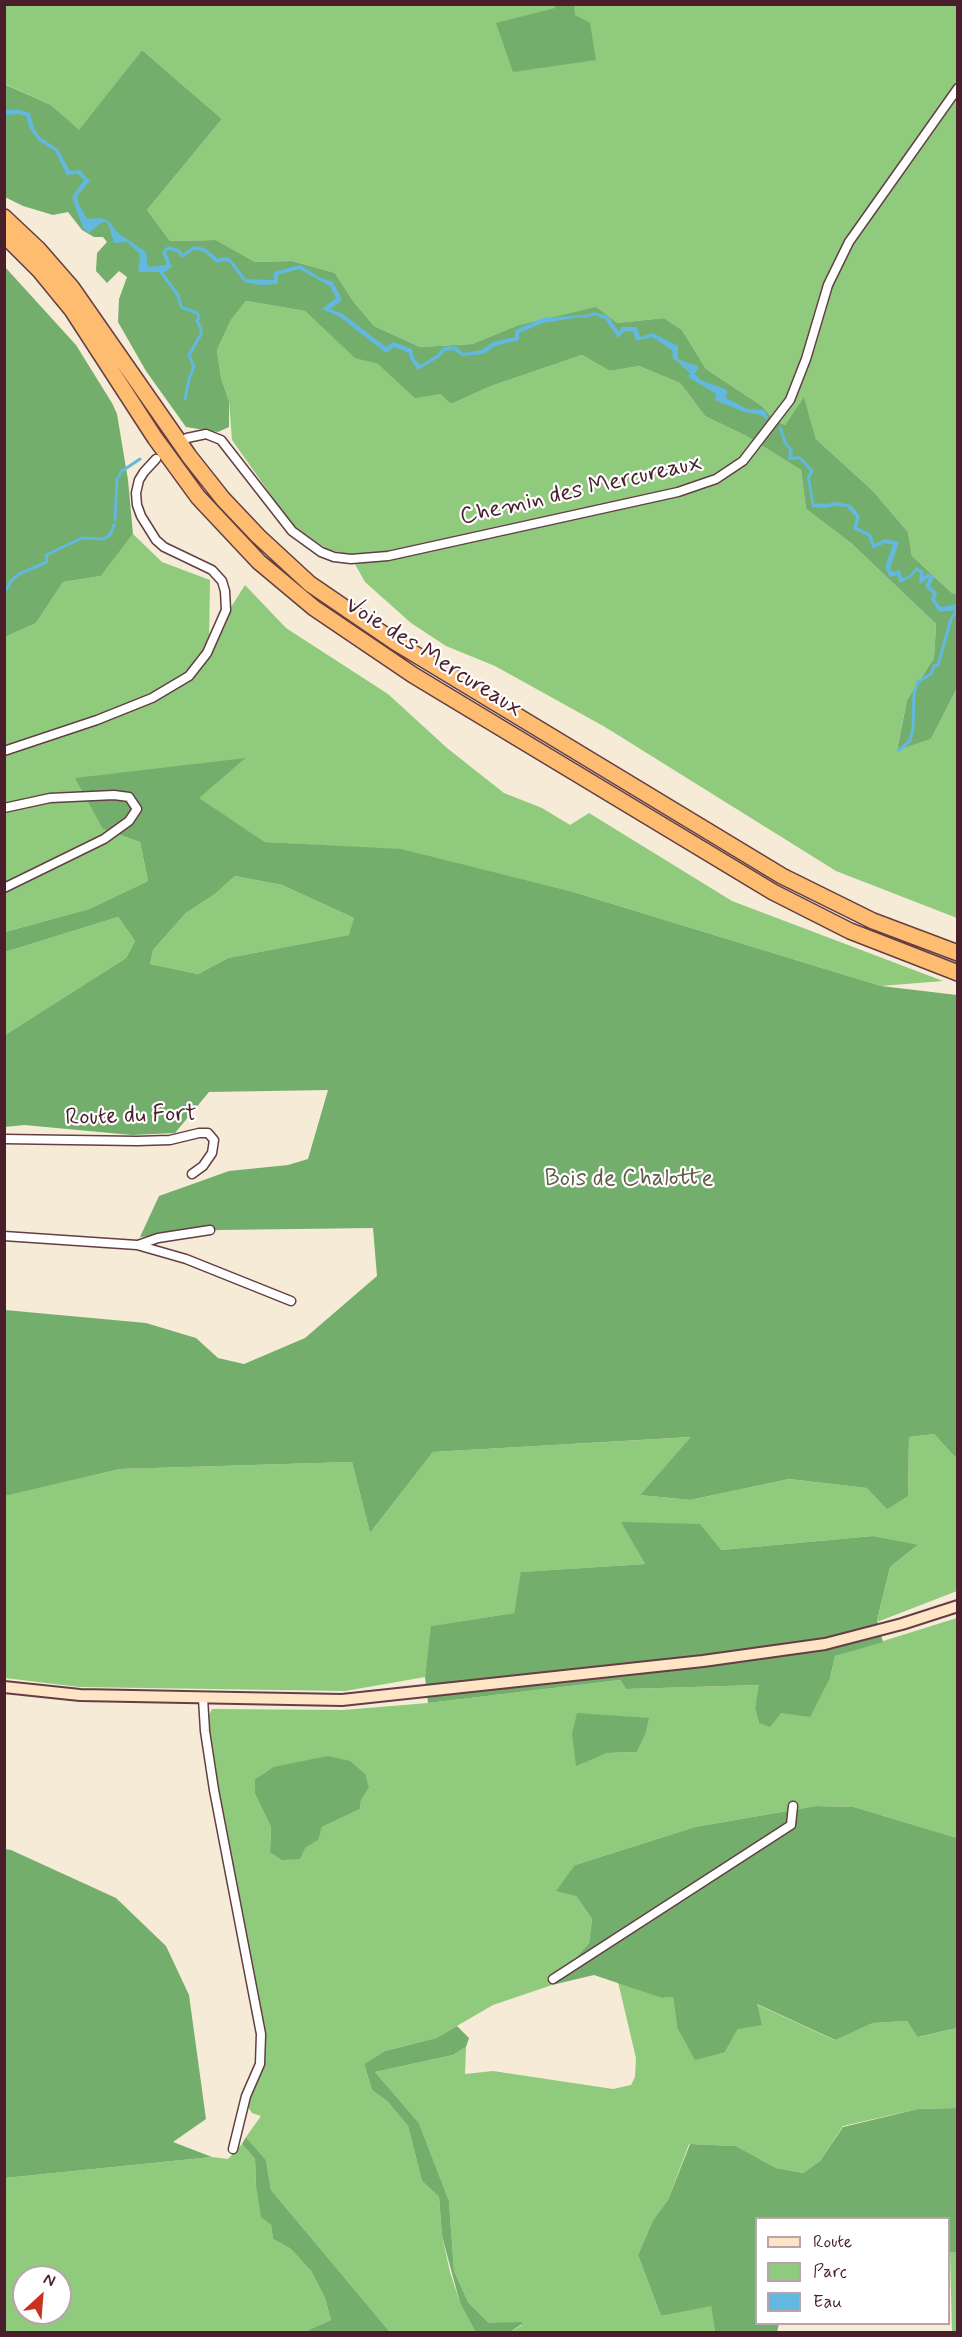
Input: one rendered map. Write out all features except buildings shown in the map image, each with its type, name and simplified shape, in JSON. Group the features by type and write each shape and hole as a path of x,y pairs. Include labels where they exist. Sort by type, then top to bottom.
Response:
{"highway":[{"name":"Voie des Mercureaux","path":"4,217 38,249 72,288 189,456 223,499 285,562 324,594 402,646 783,876 858,914 957,953"},
{"name":"Voie des Mercureaux","path":"4,235 40,271 72,310 160,445 204,503 259,562 314,608 413,675 773,892 858,934 957,973"}],"main road":[{"path":"4,1687 80,1695 342,1700 703,1660 825,1644 902,1624 957,1606"}],"street":[{"name":"Chemin des Mercureaux","path":"187,438 206,434 221,440 292,531 321,552 351,560 388,556 706,484 727,474 743,461 779,416 798,383 828,285 849,242 957,88"},
{"path":"4,751 98,720 152,698 189,676 207,653 226,610 225,591 222,581 212,570 164,547 147,528 137,506 136,493 144,472 156,459"},
{"path":"4,808 50,798 114,795 129,797 137,809 129,821 104,839 4,888"},
{"name":"Route du Fort","path":"4,1139 137,1141 170,1140 208,1133 214,1140 212,1154 203,1166 192,1174"},
{"path":"137,1245 158,1238 210,1230"},
{"path":"4,1236 137,1245 186,1259 291,1301"},
{"path":"202,1698 214,1790 261,2034 260,2064 246,2096 233,2149"},
{"path":"553,1978 791,1825 793,1806"}],"green space":[{"path":"5,5 957,5 957,594 952,593 912,556 908,532 873,491 816,439 804,398 785,425 774,420 762,406 706,369 682,330 664,318 617,323 516,326 472,344 420,347 374,326 353,301 335,273 292,261 255,262 216,240 170,241 147,210 222,119 142,50 79,131 51,105 5,84"},
{"path":"555,5 574,5 575,15 590,23 596,60 513,72 496,23 555,8"},
{"path":"142,50 222,119 147,210 170,241 216,240 255,262 292,261 335,273 353,301 374,326 420,347 472,344 516,326 596,307 617,323 664,318 682,330 706,369 762,406 774,420 785,425 804,397 816,439 873,491 908,532 912,556 952,593 957,594 957,688 931,739 897,750 907,700 934,658 936,624 851,543 806,509 801,470 748,437 705,416 680,383 639,366 610,371 582,355 491,386 451,404 440,394 415,398 378,364 355,358 305,311 246,301 231,320 217,350 221,378 229,401 229,427 218,432 186,427 146,371 118,322 119,299 127,277 119,271 107,283 96,271 97,253 107,242 103,237 94,237 82,230 68,212 53,215 23,206 5,197 4,84 51,105 79,130"},
{"path":"5,267 76,345 112,403 117,414 128,480 133,534 101,576 63,582 36,623 5,637"},
{"path":"246,301 305,311 355,357 378,364 440,394 451,404 491,386 582,355 610,371 639,366 680,383 705,416 748,437 801,470 806,509 851,543 936,624 934,658 907,700 897,749 931,739 957,688 957,918 836,871 605,727 495,666 446,646 411,623 365,582 350,555 327,549 292,525 232,440 229,401 221,378 217,350 231,320"},
{"path":"133,534 162,562 210,580 209,642 245,585 286,628 388,694 447,748 504,793 542,808 570,825 589,813 732,901 943,981 881,986 570,891 401,850 265,842 198,798 245,759 103,829 140,842 148,881 89,909 5,932 5,637 36,623 63,582 101,576"},
{"name":"Bois de Chalotte","path":"246,758 199,798 265,842 401,849 570,891 881,986 957,995 957,1459 934,1434 909,1437 908,1496 887,1509 867,1488 789,1479 690,1500 640,1495 691,1437 433,1452 370,1533 352,1462 120,1469 5,1496 5,1310 146,1323 196,1338 218,1358 244,1364 305,1338 377,1276 373,1228 219,1230 140,1237 159,1196 229,1171 288,1165 308,1159 328,1090 209,1092 175,1133 132,1135 24,1125 5,1127 5,1035 126,958 135,941 118,917 5,952 5,932 89,909 148,881 140,842 103,829 75,778","holes":["235,876 282,885 354,918 349,935 228,958 198,974 150,964 153,950 186,913 215,894"]},
{"path":"235,876 282,885 354,918 350,935 228,958 198,974 150,964 153,950 186,913 215,894"},
{"path":"118,917 135,941 126,958 5,1035 5,952"},
{"path":"934,1434 957,1459 957,1591 877,1622 890,1567 917,1546 873,1536 721,1550 622,1522 645,1564 522,1572 514,1613 432,1626 425,1677 345,1691 79,1687 5,1678 4,1496 120,1469 352,1462 370,1533 433,1452 692,1437 640,1495 690,1500 789,1479 868,1488 908,1496 909,1437"},
{"path":"621,1522 700,1524 721,1550 873,1536 918,1545 890,1567 877,1621 883,1642 835,1656 830,1678 810,1717 781,1713 770,1727 759,1723 755,1708 759,1685 626,1689 620,1680 428,1703 425,1677 431,1626 514,1613 521,1572 645,1564"},
{"path":"957,1618 957,1838 854,1807 816,1806 695,1827 575,1865 576,1896 592,1919 589,1943 552,1985 493,2005 436,2038 385,2051 364,2064 372,2090 387,2101 408,2126 422,2181 439,2197 442,2236 450,2272 460,2303 476,2330 476,2332 390,2332 271,2190 266,2160 246,2137 261,2116 252,2113 248,2107 249,2097 265,2064 265,2036 217,1791 208,1718 212,1709 343,1710 428,1703 620,1680 626,1689 760,1685 755,1708 759,1723 781,1713 830,1678 835,1656","holes":["645,1735 637,1752 607,1753 576,1765","273,1767 369,1788 361,1800 360,1809 322,1827 317,1840 305,1848 270,1852 271,1827 255,1794 255,1779"]},
{"path":"577,1713 649,1718 645,1735 637,1752 607,1753 576,1766 572,1734"},
{"path":"328,1756 350,1761 365,1774 369,1788 361,1800 360,1809 322,1827 318,1840 305,1848 300,1859 282,1860 270,1852 271,1827 255,1794 255,1779 273,1767"},
{"path":"816,1806 854,1807 957,1838 957,2028 918,2037 907,2021 873,2023 835,2040 757,2004 762,2025 738,2029 725,2052 695,2060 677,2027 673,1997 662,1998 594,1975 552,1985 589,1943 592,1919 576,1896 556,1891 575,1865 695,1827"},
{"path":"5,1849 116,1898 166,1946 189,1995 206,2119 173,2142 212,2157 5,2178"},
{"path":"618,1982 662,1998 673,1997 677,2027 725,2052 756,2004 834,2040 873,2023 907,2021 919,2037 957,2028 957,2108 918,2109 843,2126 820,2161 803,2173 776,2168 736,2146 689,2144 668,2200 653,2220 638,2255 661,2316 711,2305 715,2332 510,2332 522,2325 489,2323 468,2302 454,2271 449,2201 419,2123 375,2072 453,2055 466,2047 465,2074 493,2071 613,2089 631,2085 635,2077 636,2058"},
{"path":"457,2026 469,2038 466,2047 453,2055 375,2072 419,2123 449,2201 454,2271 468,2302 489,2323 522,2322 510,2332 476,2332 460,2303 442,2236 439,2197 422,2181 408,2126 387,2101 372,2090 364,2064 385,2051 436,2038"},
{"path":"957,2108 957,2253 950,2252 950,2217 755,2217 755,2325 779,2325 777,2332 715,2332 711,2306 661,2316 638,2255 653,2220 668,2200 690,2144 736,2146 776,2168 803,2173 820,2161 843,2127 918,2109"},
{"path":"246,2137 266,2160 271,2190 390,2332 304,2332 331,2320 325,2298 311,2271 291,2249 273,2239 271,2225 261,2217 255,2159 242,2144"},
{"path":"242,2144 255,2159 256,2186 262,2217 271,2225 273,2239 291,2249 311,2271 325,2298 331,2320 304,2332 5,2332 5,2178 212,2157 228,2159"},
{"path":"950,2252 957,2253 957,2332 952,2332"}],"water":[{"path":"4,110 20,110 30,113 34,128 41,138 58,149 70,171 80,170 90,181 78,195 78,202 87,219 101,218 109,221 118,233 146,252 148,267 167,265 162,252 168,246 179,249 183,254 194,246 205,248 218,259 230,258 246,279 274,280 274,272 300,265 319,277 333,282 342,300 330,309 343,314 386,347 393,342 412,349 414,358 420,365 437,355 443,347 456,346 463,353 482,350 493,342 515,337 515,330 543,318 585,315 594,312 608,316 619,332 622,327 637,327 640,337 653,333 678,346 678,359 699,367 693,377 727,390 726,398 747,409 764,410 768,417 766,419 761,415 744,412 715,400 716,394 688,377 692,370 673,359 672,350 652,337 636,341 633,332 625,331 618,338 605,319 595,315 543,323 519,333 519,340 495,346 484,354 462,356 454,350 445,351 440,357 418,370 410,359 409,353 394,347 386,353 340,317 322,309 336,298 330,286 299,269 278,275 278,284 261,285 244,282 229,262 217,263 203,251 194,250 182,258 177,252 169,250 166,252 172,267 165,272 138,272 140,254 127,242 114,243 108,223 102,222 89,233 83,228 72,197 84,180 78,174 67,175 55,151 39,141 30,129 26,116 6,115"},
{"path":"781,426 787,443 793,450 792,457 800,456 814,471 810,478 814,503 836,502 851,505 860,516 857,527 871,534 875,544 885,539 899,542 890,569 893,572 900,570 902,578 909,576 916,567 924,571 923,577 928,573 934,577 930,586 937,593 935,600 941,607 957,604 957,610 939,612 931,599 933,594 925,587 929,577 920,584 920,573 917,571 910,578 899,583 898,575 890,577 885,567 893,545 885,543 873,549 868,536 853,529 856,517 847,507 812,507 807,477 810,471 799,459 788,460 789,449 784,444 779,428"}],"waterway":[{"path":"160,271 178,295 181,307 199,316 197,321 201,334 189,355 194,367 185,399"},
{"path":"681,363 700,381"},
{"path":"115,520 117,479 122,471 140,459"},
{"path":"4,593 11,581 19,574 47,562 46,555 82,538 104,539 110,535 114,525"},
{"path":"899,750 910,741 913,728 914,694 918,682 931,674 934,666 938,665 951,619 958,609"}]}
